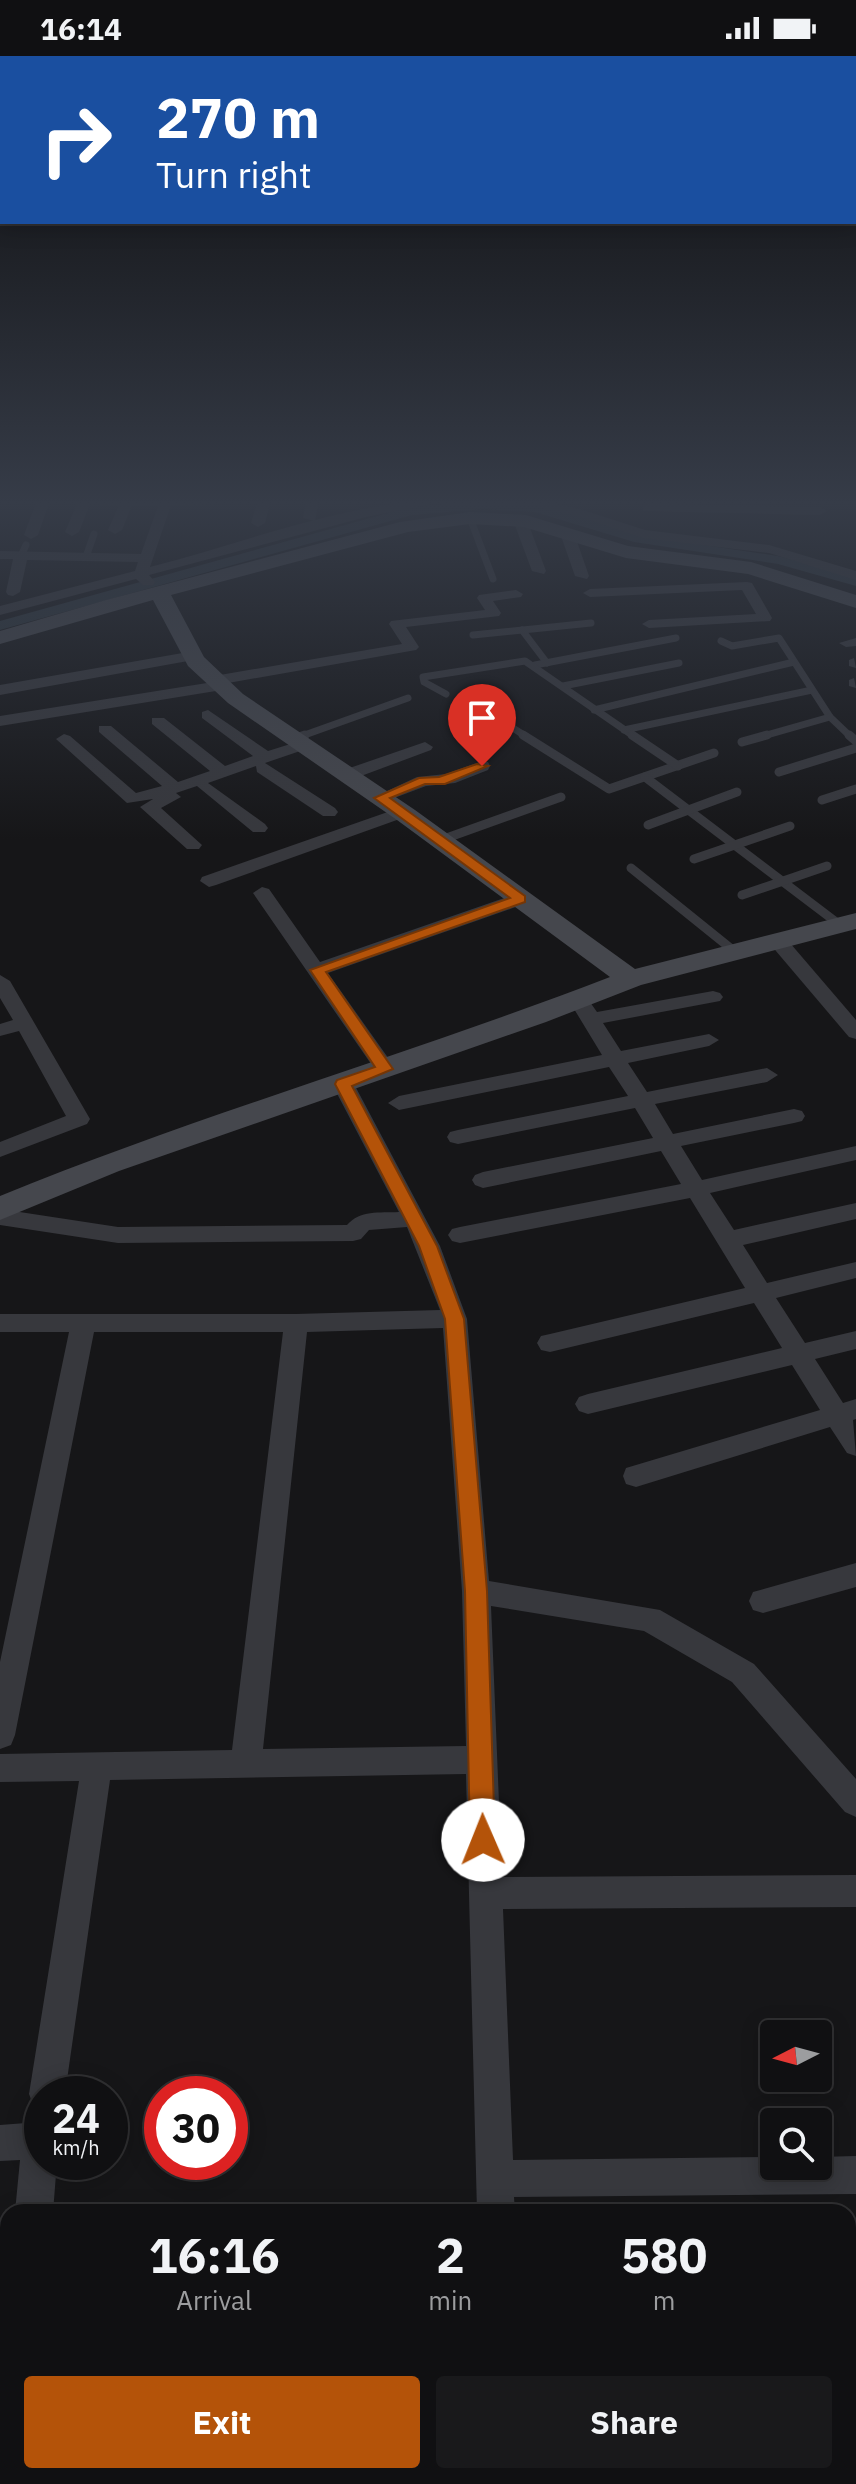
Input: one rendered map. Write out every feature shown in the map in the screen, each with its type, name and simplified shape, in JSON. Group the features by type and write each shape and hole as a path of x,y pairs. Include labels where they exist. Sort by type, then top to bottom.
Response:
{"street":[{"path":"0,638 81,613"},
{"path":"169,613 194,656 218,683 301,746 441,840 570,940 631,979"},
{"path":"0,721 411,647 396,624 491,613"},
{"path":"649,624 763,619 760,613"},
{"path":"0,690 194,656"},
{"path":"208,715 264,763 329,812"},
{"path":"158,721 222,772"},
{"path":"105,729 175,788"},
{"path":"64,739 133,799 222,772 264,763"},
{"path":"193,845 149,807 301,746"},
{"path":"347,775 425,747"},
{"path":"381,798 423,781 441,781 482,766"},
{"path":"205,787 259,828"},
{"path":"209,881 402,812"},
{"path":"262,893 385,1069"},
{"path":"317,970 520,899"},
{"path":"0,1209 108,1164 589,1003 631,979 848,923"},
{"path":"570,940 589,1003 615,1058 799,1353 846,1411 856,1446"},
{"path":"777,940 856,1033"},
{"path":"0,981 79,1119 0,1150"},
{"path":"589,1003 713,997"},
{"path":"0,1030 25,1023"},
{"path":"399,1103 709,1040"},
{"path":"458,1137 767,1075"},
{"path":"343,1084 428,1246 455,1319 476,1591 496,2196 856,2175"},
{"path":"483,1180 794,1116"},
{"path":"460,1235 694,1189 856,1153"},
{"path":"728,1240 856,1211"},
{"path":"0,1217 118,1235 207,1236 353,1233 363,1222 414,1219"},
{"path":"550,1343 856,1270"},
{"path":"0,1323 296,1323 455,1319"},
{"path":"246,1763 296,1323"},
{"path":"0,1735 83,1324"},
{"path":"588,1404 856,1340"},
{"path":"636,1476 846,1411"},
{"path":"763,1601 856,1575"},
{"path":"476,1591 650,1619 743,1673 856,1802"},
{"path":"0,1768 481,1760"},
{"path":"50,2076 97,1766"},
{"path":"484,1893 856,1891"},
{"path":"0,2143 24,2137"},
{"path":"35,2204 37,2180"}],"lane":[{"path":"473,635 591,623"},
{"path":"522,630 547,663"},
{"path":"446,694 424,682 423,677 513,660 535,665 676,638"},
{"path":"721,641 732,646 779,638 830,717 856,741"},
{"path":"594,710 794,662"},
{"path":"563,686 679,663"},
{"path":"535,665 594,710 678,766"},
{"path":"624,730 812,690"},
{"path":"301,746 408,698"},
{"path":"486,711 609,789 714,753"},
{"path":"742,742 830,717"},
{"path":"779,772 856,748"},
{"path":"645,777 783,881 848,923"},
{"path":"822,800 856,789"},
{"path":"648,825 737,792"},
{"path":"441,840 561,797"},
{"path":"694,859 790,826"},
{"path":"742,895 827,866"},
{"path":"631,868 734,951"}],"waterway":[{"path":"0,626 45,613"}],"route":[{"path":"482,766 449,779 423,781 381,798 520,899 317,970 385,1069 343,1084 428,1246 455,1319 476,1591 483,1840"}]}
